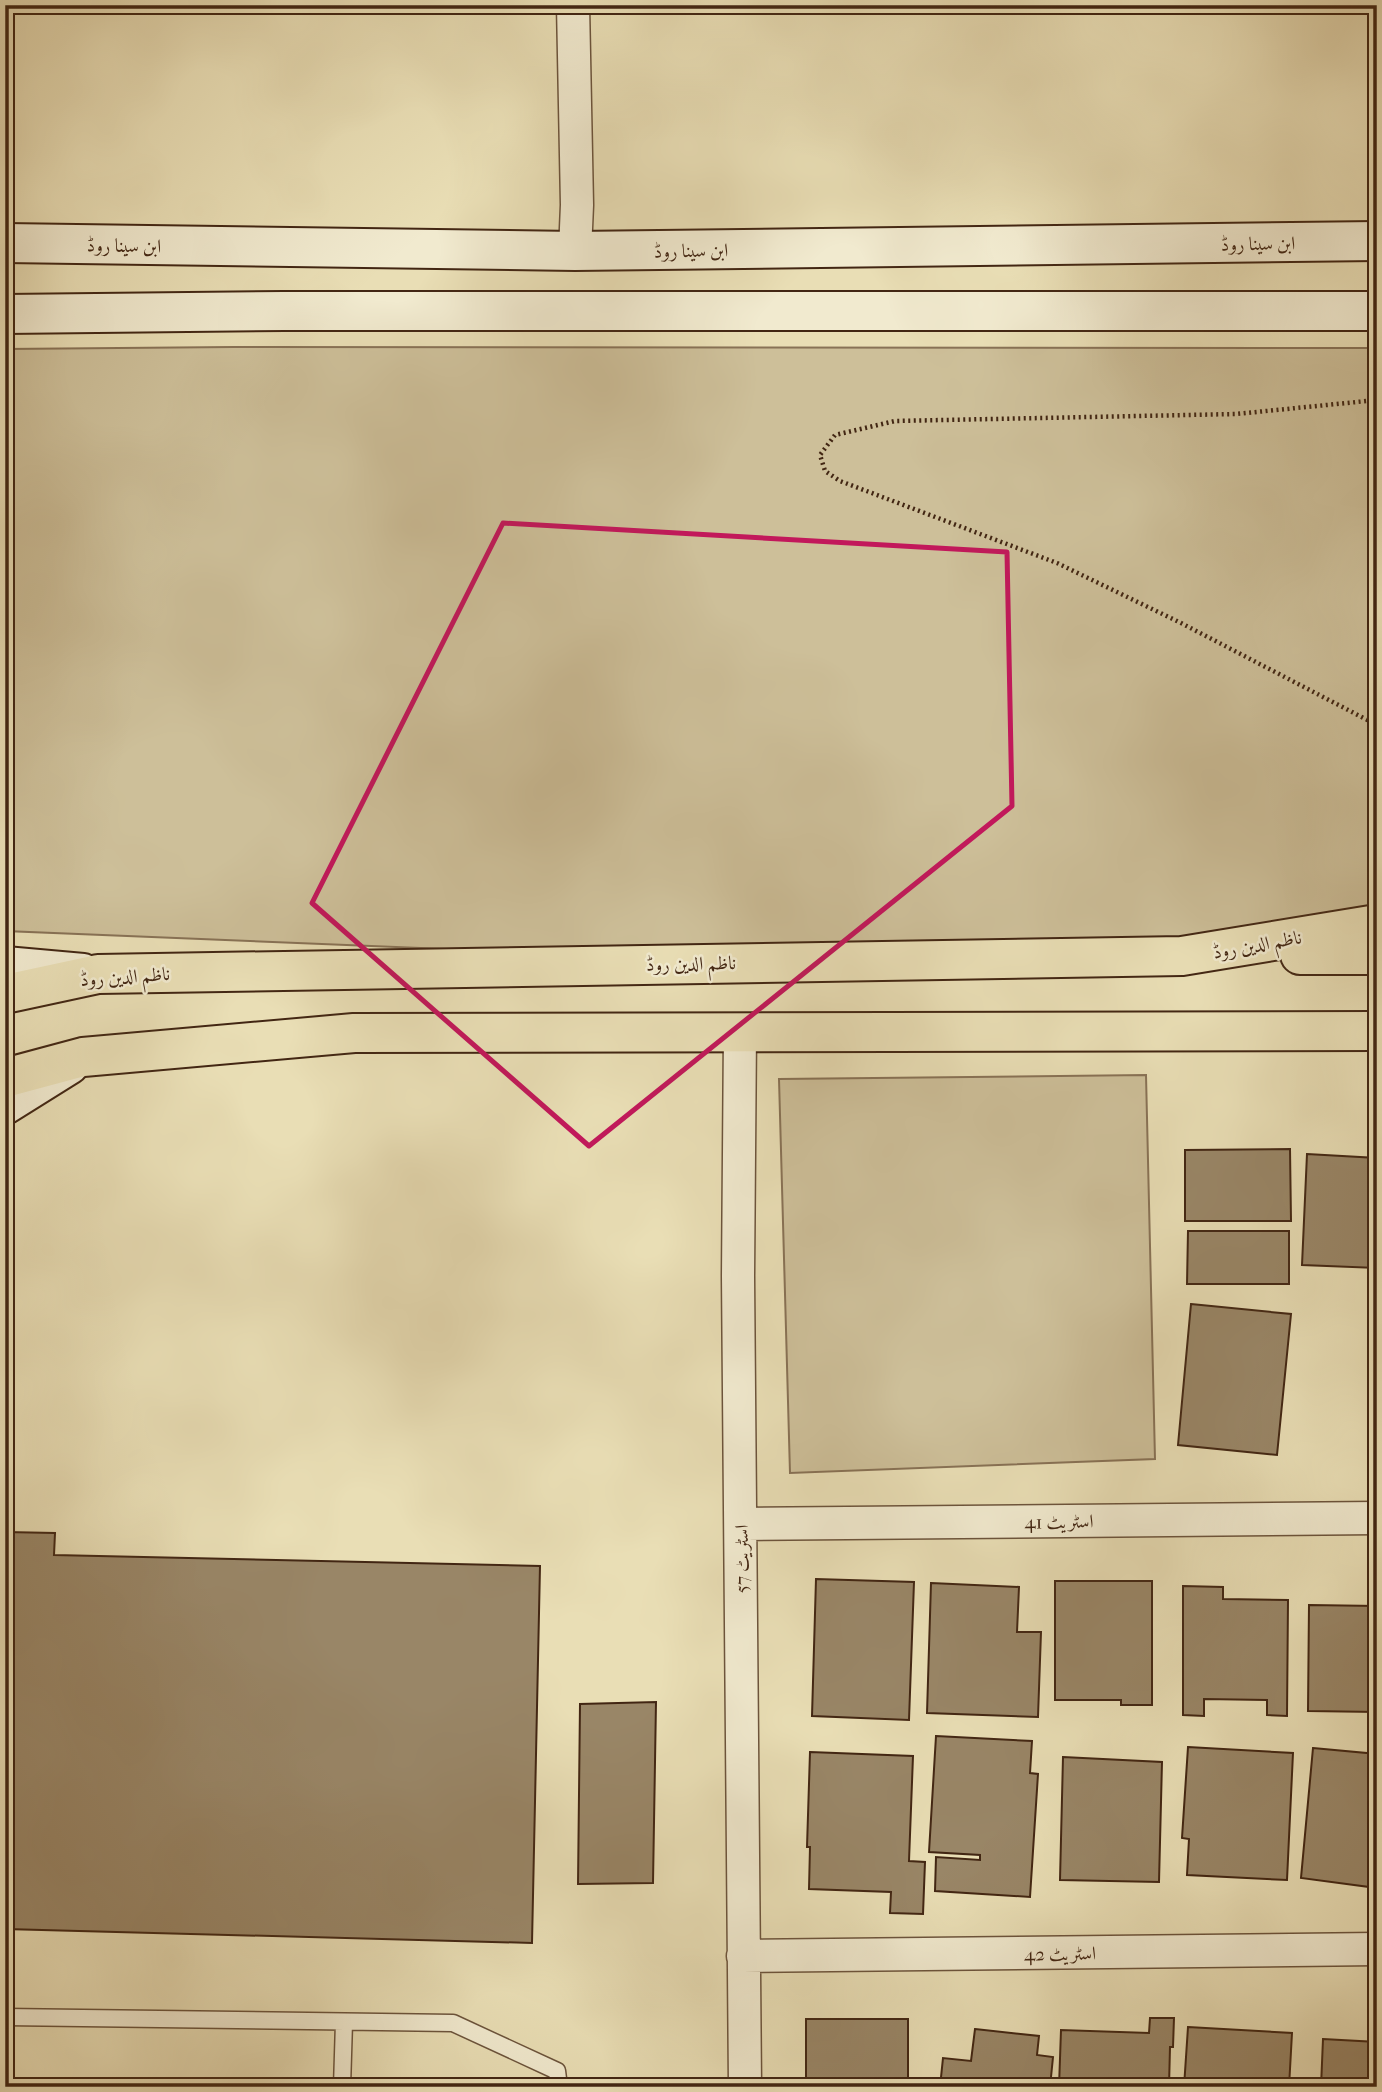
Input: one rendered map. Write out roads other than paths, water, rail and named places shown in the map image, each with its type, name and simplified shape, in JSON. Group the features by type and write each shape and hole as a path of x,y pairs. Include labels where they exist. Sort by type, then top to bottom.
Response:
{"main road":[{"name":"ابن سینا روڈ","path":"5,243 575,251 1377,242"},
{"path":"5,314 284,311 1377,311"},
{"name":"ناظم الدین روڈ","path":"5,994 98,974 1182,956 1377,924"},
{"path":"1182,956 1377,955"},
{"path":"5,966 98,974"},
{"path":"5,1078 83,1057 354,1033 1377,1031"},
{"path":"5,1105 83,1057"}],"street":[{"path":"573,5 577,205 575,251"},
{"name":"اسٹریٹ 57","path":"740,1031 738,1276 744,2087"},
{"name":"اسٹریٹ 41","path":"741,1524 1377,1518"},
{"name":"اسٹریٹ 42","path":"743,1956 1377,1949"}],"lane":[{"path":"5,2017 453,2023 557,2071 559,2087"},
{"path":"342,2087 344,2022"}]}
